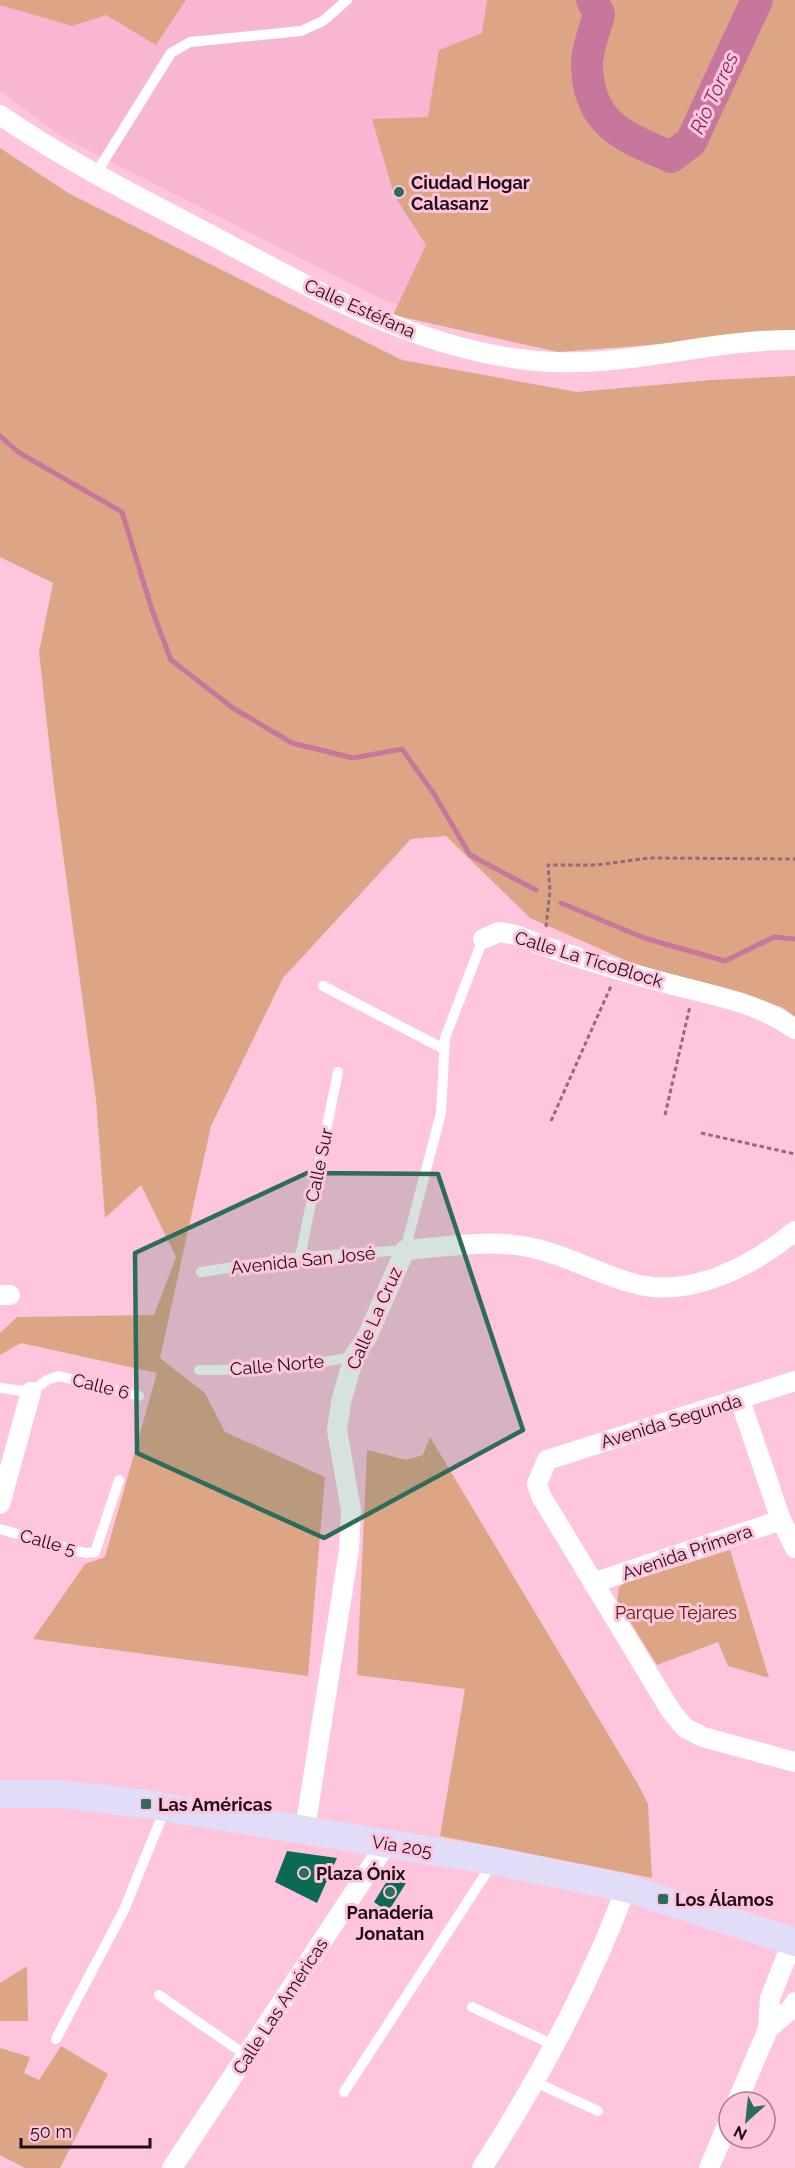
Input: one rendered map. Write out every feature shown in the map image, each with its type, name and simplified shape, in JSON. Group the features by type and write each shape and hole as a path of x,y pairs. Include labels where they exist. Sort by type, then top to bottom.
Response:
{"main road":[{"name":"Vía 205","path":"0,1794 60,1794 166,1807 494,1861 626,1888 794,1942"}],"street":[{"name":"Calle Estéfana","path":"0,115 44,146 95,176 393,326 496,356 538,362 576,362 622,359 758,339 795,340"},
{"name":"Calle La TicoBlock","path":"483,939 499,932 516,935 618,970 747,1003 778,1017 795,1029"},
{"name":"Calle La Cruz","path":"305,1829 349,1550 351,1510 337,1430 341,1402 354,1356 367,1337 405,1250 493,1243 528,1247 633,1284 666,1288 696,1284 739,1268 768,1253 795,1231"},
{"name":"Avenida Segunda","path":"593,1583 541,1496 537,1484 547,1460 795,1381"},
{"path":"0,1504 31,1392"},
{"path":"740,1400 782,1520 795,1548"},
{"name":"Avenida Primera","path":"593,1583 782,1520"},
{"path":"593,1583 671,1712 685,1728 703,1737 795,1762"},
{"name":"Calle Las Américas","path":"172,2168 387,1843"},
{"path":"482,2168 556,2046 609,1933 626,1888"},
{"path":"742,2090 768,2028 770,1998 794,1942"},
{"path":"768,2028 792,2008 795,2002"},
{"path":"710,2168 717,2150"}],"lane":[{"path":"95,176 171,53 190,42 301,31 322,21 347,0"},
{"name":"Calle La TicoBlock","path":"405,1250 441,1113 445,1038 483,939"},
{"path":"324,986 444,1049"},
{"name":"Calle Sur","path":"300,1257 338,1072"},
{"name":"Avenida San José","path":"201,1272 300,1257 405,1250"},
{"name":"Calle Norte","path":"200,1370 271,1369 320,1364 354,1356"},
{"name":"Calle 6","path":"31,1392 47,1380 59,1376 139,1396"},
{"path":"0,1388 31,1392"},
{"name":"Calle 5","path":"0,1529 85,1552 95,1552 119,1480"},
{"path":"56,2039 124,1910 166,1807"},
{"path":"344,2092 494,1861"},
{"path":"159,1995 247,2056"},
{"path":"472,2007 556,2046"},
{"path":"535,2082 598,2111"}],"path":[{"path":"544,946 550,891 548,865 596,865 649,858 795,859"},
{"path":"550,1121 618,970"},
{"path":"665,1115 693,991"},
{"path":"701,1132 795,1154"}],"highlighted area":[{"path":"307,1173 438,1174 523,1430 324,1538 137,1453 135,1253"}],"shaded area":[{"name":"Ciudad Hogar Calasanz","path":"0,0 719,0 495,329 387,302 62,137 0,91"}],"green space":[{"path":"0,0 186,0 156,45 106,15 72,26 0,5"},
{"path":"487,0 795,0 795,334 558,352 393,315 426,245 394,195 372,119 428,117 439,50 482,33"},
{"path":"0,148 70,194 402,360 577,392 711,380 795,376 795,1017 782,1007 632,963 530,918 446,836 411,839 283,978 211,1126 160,1358 205,1393 225,1432 325,1477 308,1676 33,1639 85,1564 105,1557 157,1373 21,1343 0,1355 0,1333 17,1317 154,1315 176,1257 141,1185 105,1218 96,1100 53,779 39,652 53,583 0,557"},
{"path":"430,1437 639,1786 648,1804 652,1878 440,1836 465,1689 357,1675 367,1450 406,1460 423,1455"},
{"name":"Parque Tejares","path":"730,1550 769,1678 728,1666 718,1642 657,1665 617,1600 619,1587 625,1583"},
{"path":"27,1966 28,2021 0,2021 0,1983"},
{"path":"61,2046 108,2074 60,2168 25,2168 0,2155 0,2048 30,2057 24,2073 39,2080"}],"building":[{"name":"Plaza Ónix","path":"287,1851 337,1858 317,1903 275,1882"},
{"name":"Panadería Jonatan","path":"392,1873 406,1883 388,1912 374,1902"}],"waterway":[{"name":"Río Torres","path":"592,0 599,14 587,61 589,87 594,103 612,126 639,143 671,157 691,142 757,0"},
{"path":"0,436 18,452 122,512 152,610 171,660 233,708 292,743 353,758 402,749 434,794 470,855 536,890"},
{"path":"561,903 644,938 725,961 774,937 795,939"}],"place":[{"name":"Ciudad Hogar Calasanz","path":"399,192"},
{"name":"Las Américas","path":"146,1804"},
{"name":"Plaza Ónix","path":"304,1873"},
{"name":"Panadería Jonatan","path":"390,1892"},
{"name":"Los Álamos","path":"663,1899"}]}
